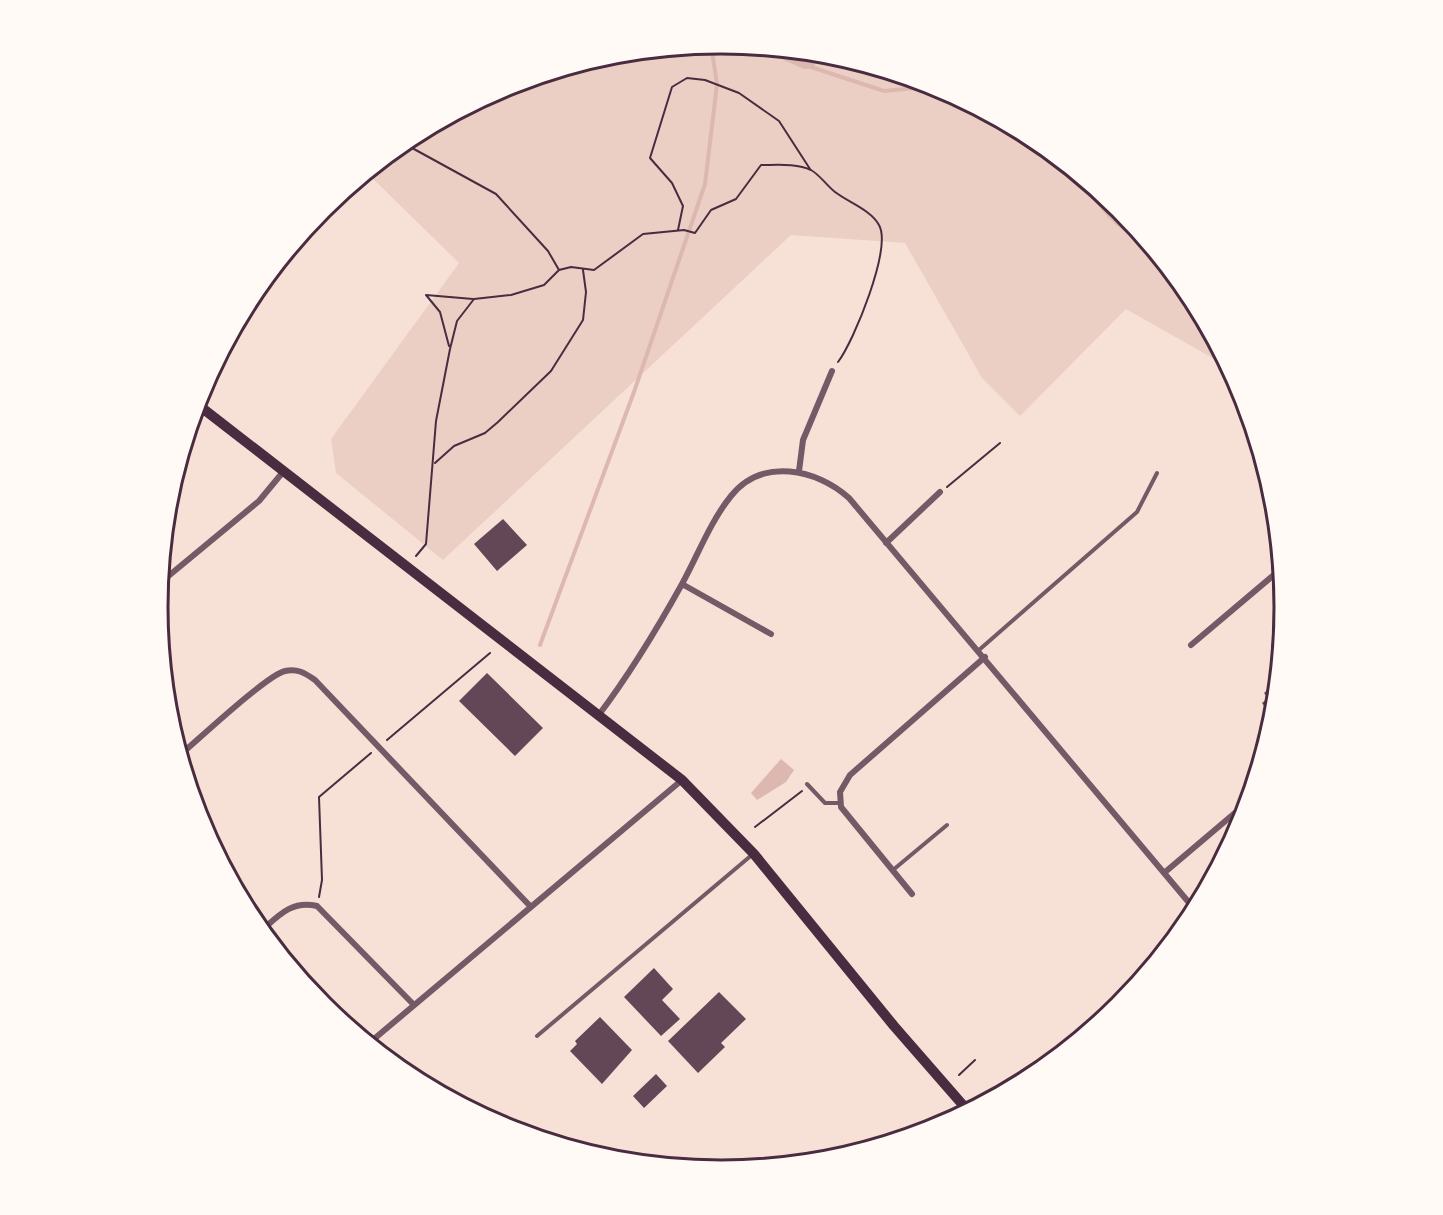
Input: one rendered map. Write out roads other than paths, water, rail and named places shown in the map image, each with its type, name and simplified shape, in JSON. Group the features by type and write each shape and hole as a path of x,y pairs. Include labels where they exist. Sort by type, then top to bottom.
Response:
{"main road":[{"path":"205,410 682,780 754,854 894,1026 963,1105"}],"street":[{"path":"798,471 803,440 832,371"},
{"path":"598,716 682,584 717,514 732,494 748,480 772,472 798,471 838,488 985,657 1189,903"},
{"path":"169,576 259,501 283,472"},
{"path":"886,543 940,492"},
{"path":"1191,645 1274,575"},
{"path":"682,584 771,634"},
{"path":"912,894 841,803 840,792 850,775 985,657"},
{"path":"187,749 273,676 295,670 305,672 379,746 531,907"},
{"path":"375,1038 682,780"},
{"path":"1164,873 1236,812"},
{"path":"268,925 294,905 305,903 317,906 414,1005"}],"lane":[{"path":"979,650 1137,512 1157,473"},
{"path":"807,784 825,803 841,803"},
{"path":"892,870 947,825"},
{"path":"537,1036 754,854"}],"waterway":[{"path":"540,645 634,392 705,184 717,84 712,54"},
{"path":"811,67 884,91 913,88"},
{"path":"1098,202 1108,215 1126,230"}]}
